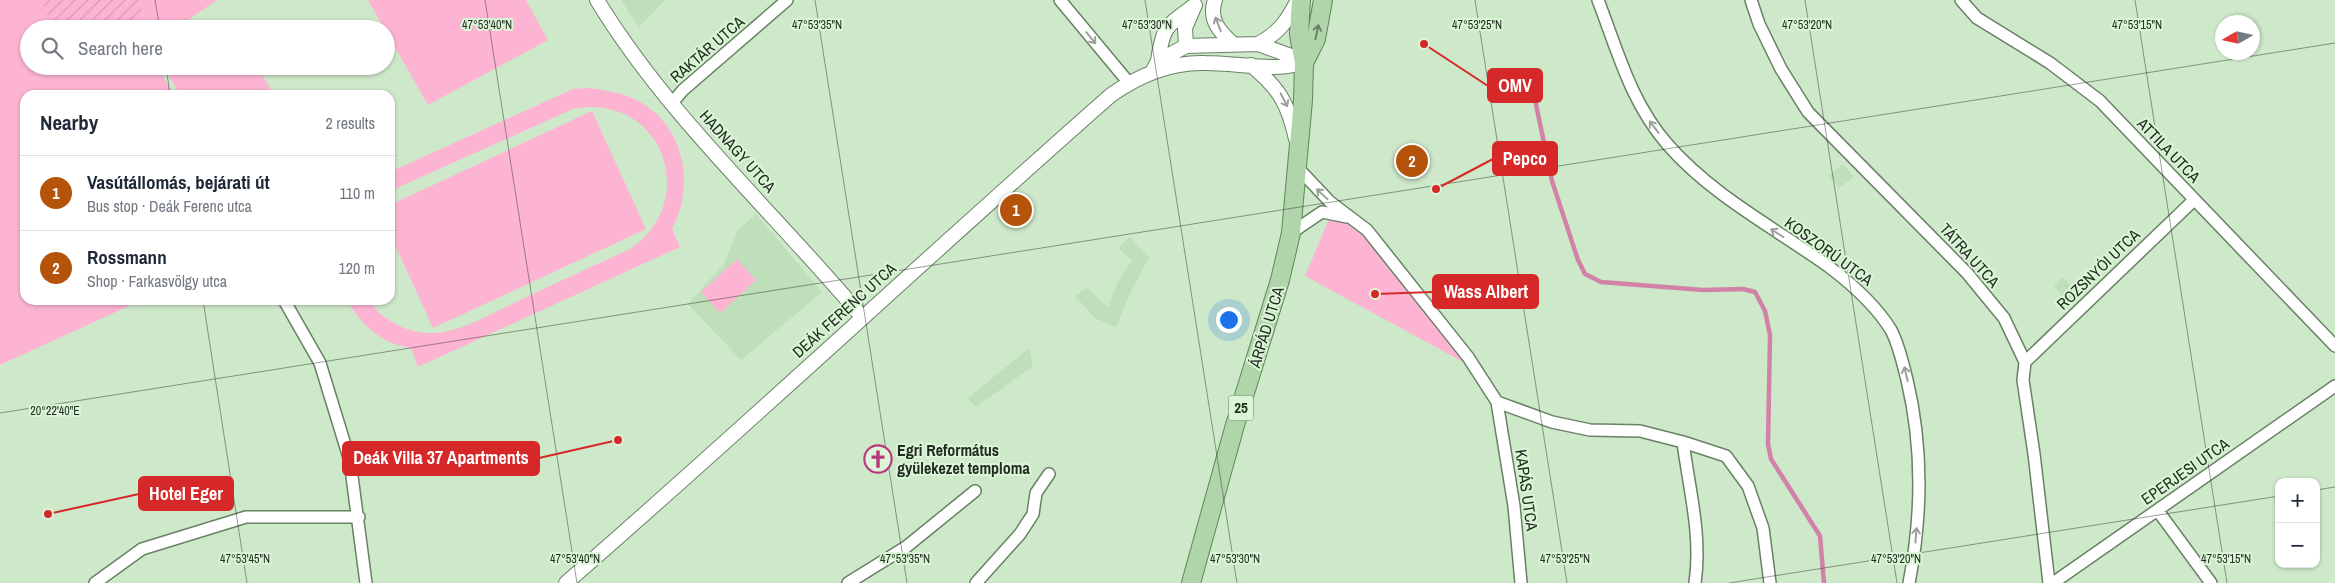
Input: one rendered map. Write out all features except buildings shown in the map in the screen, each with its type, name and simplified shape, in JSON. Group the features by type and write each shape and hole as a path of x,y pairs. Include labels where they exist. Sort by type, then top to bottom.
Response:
{"main road":[{"name":"25","path":"1300,0 1299,34 1304,63"},
{"name":"25","path":"1304,63 1316,39 1323,0"},
{"name":"ÁRPÁD UTCA","path":"1191,583 1235,425 1280,280 1290,233 1298,159 1304,63"}],"street":[{"name":"HADNAGY UTCA","path":"597,0 632,55 672,103 862,317"},
{"name":"RAKTÁR UTCA","path":"672,103 683,90 787,0"},
{"path":"1060,0 1129,83"},
{"path":"1215,0 1212,8 1217,29 1233,44"},
{"path":"1258,44 1270,38 1285,24 1300,0"},
{"name":"KOSZORÚ UTCA","path":"1598,0 1629,85 1643,112 1669,146 1717,190 1753,218 1829,267 1872,303 1892,332 1903,364 1911,397 1920,472 1914,559 1909,583"},
{"name":"TÁTRA UTCA","path":"1751,0 1759,24 1781,69 1808,112 1967,273 2004,318 2025,362 2023,380 2034,454 2049,583"},
{"name":"ATTILA UTCA","path":"1961,0 1977,18 2050,63 2100,101 2329,337 2335,346"},
{"path":"1198,2 1185,28 1186,46 1203,62"},
{"path":"1159,67 1162,37 1170,24 1198,2"},
{"path":"1159,67 1186,46 1233,44 1258,44 1304,63"},
{"name":"DEÁK FERENC UTCA","path":"566,583 650,510 1023,172 1111,95 1159,67 1203,62 1276,67 1304,63"},
{"path":"1251,65 1271,81 1283,97 1292,118 1298,159 1316,188 1350,218 1367,230 1396,264 1468,358 1497,402 1552,422 1590,430 1640,431 1726,456 1748,486 1763,528 1770,583"},
{"name":"ROZSNYÓI UTCA","path":"2025,362 2194,200"},
{"path":"1290,233 1322,212 1350,218"},
{"path":"287,305 320,363 350,461 359,517 366,583"},
{"name":"EPERJESI UTCA","path":"2054,583 2335,386"},
{"name":"KAPÁS UTCA","path":"1497,402 1514,506 1521,583"},
{"path":"1683,442 1696,522 1698,567 1696,583"},
{"path":"976,583 1020,534 1033,514 1036,493 1049,474"},
{"path":"848,583 906,547 975,491"},
{"path":"2158,511 2211,583"},
{"path":"95,583 142,549 246,517 359,517"}],"shaded area":[{"path":"0,0 217,0 188,20 20,20 20,75 162,75 171,90 20,90 20,305 131,305 0,365"},
{"path":"42,0 144,0 137,20 49,20"},
{"path":"368,0 526,0 548,40 428,105 395,47 395,20 379,20"},
{"path":"621,0 665,0 639,27"},
{"path":"168,75 262,75 271,90 177,90"},
{"path":"589,88 610,91 630,97 648,107 662,120 673,136 684,172 680,211 672,229 680,247 418,367 411,348 400,346 373,332 350,305 372,305 389,320 406,329 424,333 454,330 484,318 630,249 652,228 664,204 667,178 661,154 649,132 629,116 603,108 573,109 395,189 395,170 573,89"},
{"path":"592,111 646,229 433,328 395,245 395,203"},
{"path":"1843,164 1854,177 1839,188 1829,176"},
{"path":"756,214 822,292 741,360 688,304 724,264 737,231"},
{"path":"1329,219 1351,224 1368,238 1465,363 1305,276"},
{"path":"1130,237 1149,258 1132,289 1116,327 1095,318 1075,296 1087,288 1108,307 1118,282 1132,260 1118,248"},
{"path":"737,259 756,280 720,313 701,292"},
{"path":"2063,277 2080,296 2070,305 2054,286"},
{"path":"1029,348 1033,366 976,407 968,398"}],"waterway":[{"path":"1529,71 1552,181 1578,260 1585,274 1601,282 1703,290 1743,289 1755,292 1765,311 1770,335 1768,444 1771,459 1820,536 1824,583"}],"place":[{"name":"OMV","path":"1424,44"},
{"name":"Rossmann","path":"1412,161"},
{"name":"Pepco","path":"1436,189"},
{"name":"Vasútállomás, bejárati út","path":"1016,210"},
{"name":"Wass Albert","path":"1375,294"},
{"name":"Deák Villa 37 Apartments","path":"618,440"},
{"name":"Egri Református gyülekezet temploma","path":"878,459"},
{"name":"Hotel Eger","path":"48,514"}]}
